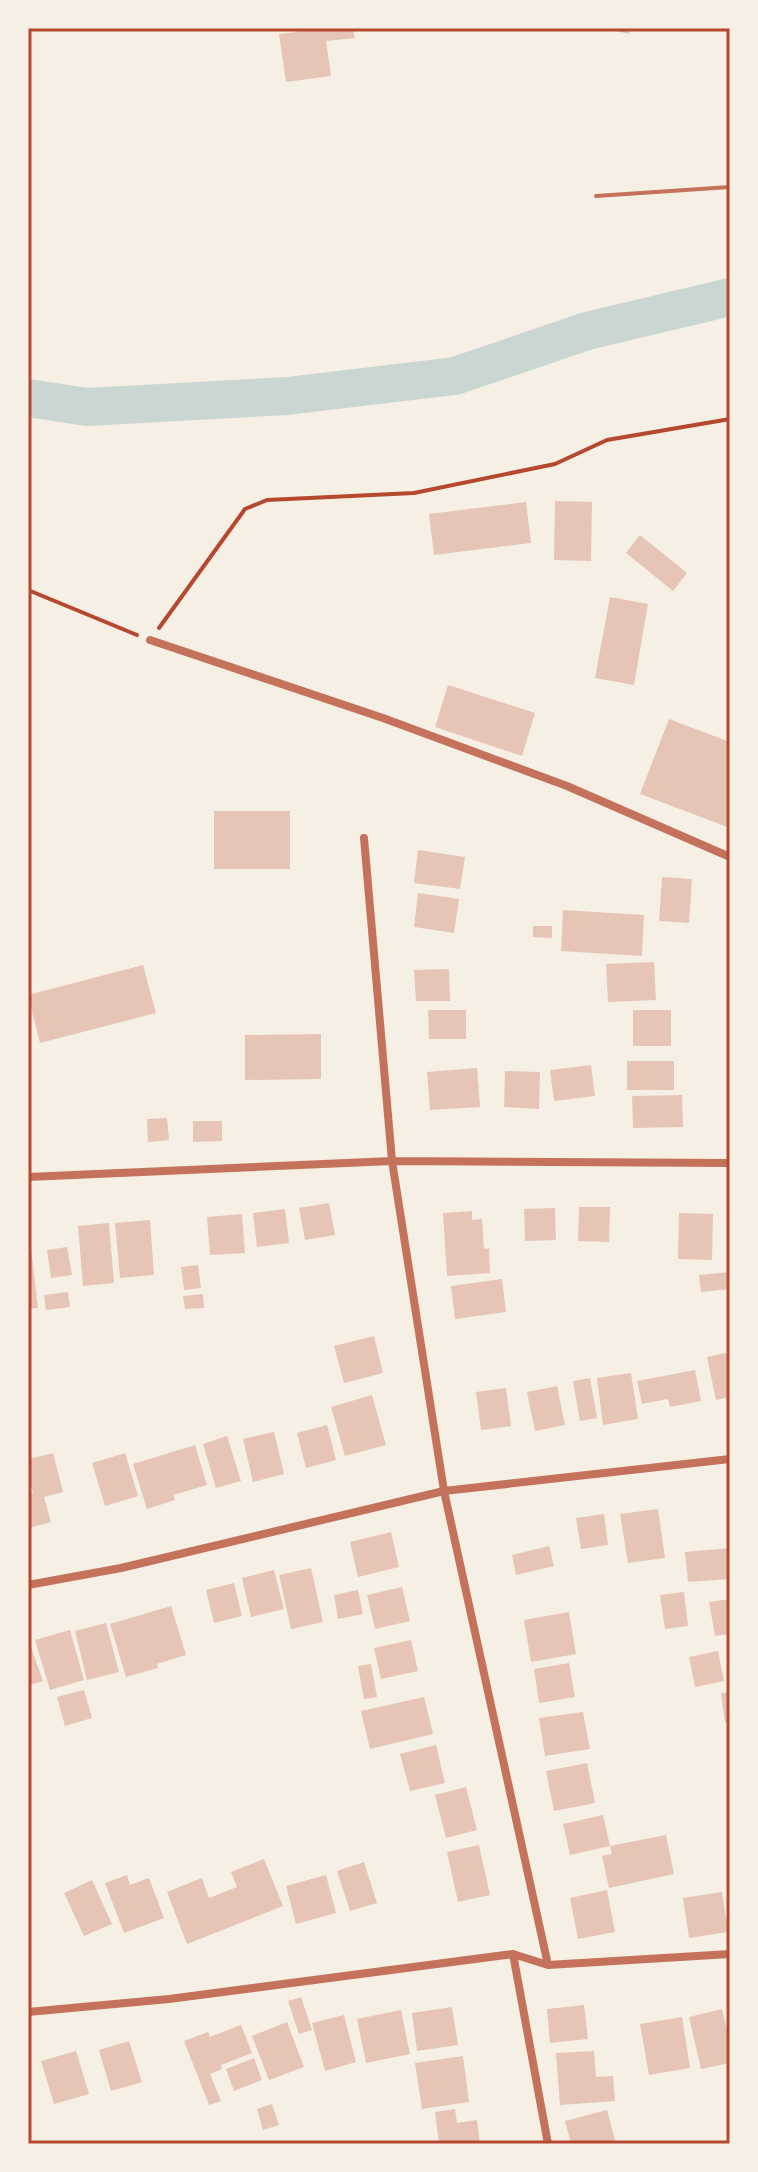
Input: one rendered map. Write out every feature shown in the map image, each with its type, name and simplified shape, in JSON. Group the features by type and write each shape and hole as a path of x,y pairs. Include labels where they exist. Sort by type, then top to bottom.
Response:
{"street":[{"path":"150,640 383,718 567,786 730,857"},
{"path":"364,838 392,1161 444,1491 548,1965"},
{"path":"28,1177 392,1161 730,1163"},
{"path":"28,1585 121,1568 444,1491 730,1459"},
{"path":"513,1954 548,2144"},
{"path":"28,2012 169,1999 513,1954 548,1965 730,1954"}],"lane":[{"path":"596,196 730,187"}],"path":[{"path":"28,590 150,640 245,509 267,500 414,493 555,464 607,440 730,419"}],"building":[{"path":"297,28 353,28 355,38 326,41 331,76 286,82 279,34 297,32"},
{"path":"604,28 630,28 629,34"},
{"path":"555,501 592,502 591,561 554,560"},
{"path":"526,502 531,543 434,555 429,514"},
{"path":"640,535 687,573 673,591 626,553"},
{"path":"610,597 648,604 634,685 595,678"},
{"path":"448,685 535,713 522,756 435,727"},
{"path":"669,719 730,742 730,828 640,794"},
{"path":"214,811 290,811 290,869 214,869"},
{"path":"418,850 465,857 460,889 414,883"},
{"path":"662,877 692,879 689,923 659,921"},
{"path":"418,893 459,899 454,933 414,927"},
{"path":"563,910 644,915 642,956 561,951"},
{"path":"533,926 552,926 552,938 533,937"},
{"path":"654,962 656,1000 608,1002 606,964"},
{"path":"143,965 156,1013 40,1043 28,995"},
{"path":"449,969 450,1001 416,1001 414,970"},
{"path":"428,1010 466,1010 466,1039 429,1039"},
{"path":"633,1010 671,1010 671,1046 633,1046"},
{"path":"321,1034 321,1079 245,1080 245,1035"},
{"path":"627,1061 674,1061 674,1090 627,1090"},
{"path":"591,1065 595,1096 554,1101 550,1070"},
{"path":"477,1068 480,1107 430,1110 427,1072"},
{"path":"505,1071 540,1072 539,1109 504,1107"},
{"path":"682,1095 683,1127 633,1128 632,1096"},
{"path":"167,1118 169,1140 148,1142 147,1119"},
{"path":"193,1121 222,1121 222,1141 193,1142"},
{"path":"329,1203 335,1235 305,1240 299,1208"},
{"path":"579,1207 610,1207 609,1242 578,1241"},
{"path":"555,1208 556,1240 525,1241 524,1209"},
{"path":"285,1209 289,1243 257,1247 253,1213"},
{"path":"472,1211 472,1220 482,1219 484,1249 489,1248 490,1273 447,1276 443,1213"},
{"path":"679,1213 713,1214 712,1260 678,1259"},
{"path":"242,1214 245,1253 210,1255 207,1217"},
{"path":"150,1220 154,1275 120,1278 115,1223"},
{"path":"109,1223 114,1283 83,1286 78,1226"},
{"path":"67,1247 72,1275 51,1278 47,1250"},
{"path":"31,1248 38,1308 28,1309 28,1249"},
{"path":"198,1265 201,1288 184,1290 181,1267"},
{"path":"730,1272 730,1289 701,1292 699,1275"},
{"path":"502,1279 506,1312 455,1319 451,1286"},
{"path":"68,1292 70,1307 46,1310 44,1295"},
{"path":"203,1294 204,1308 185,1309 183,1296"},
{"path":"374,1336 383,1373 344,1383 334,1346"},
{"path":"730,1352 730,1397 716,1400 707,1357"},
{"path":"695,1370 701,1401 670,1407 668,1399 642,1404 637,1381"},
{"path":"631,1373 638,1419 603,1425 597,1378"},
{"path":"590,1378 597,1418 580,1421 573,1381"},
{"path":"557,1386 565,1425 535,1431 527,1392"},
{"path":"506,1388 511,1426 481,1430 476,1392"},
{"path":"372,1395 386,1445 345,1456 331,1407"},
{"path":"327,1425 336,1460 306,1468 297,1433"},
{"path":"274,1432 284,1474 253,1482 243,1439"},
{"path":"227,1436 241,1481 216,1488 203,1444"},
{"path":"195,1445 207,1485 173,1495 175,1500 147,1509 133,1464"},
{"path":"53,1453 63,1492 44,1497 51,1522 29,1528 28,1494 33,1493 28,1459"},
{"path":"125,1453 138,1496 105,1506 92,1463"},
{"path":"658,1509 665,1558 628,1563 620,1514"},
{"path":"604,1514 608,1545 581,1549 576,1518"},
{"path":"391,1532 399,1567 358,1577 350,1542"},
{"path":"549,1546 554,1566 516,1575 512,1555"},
{"path":"730,1548 730,1579 688,1582 685,1552"},
{"path":"311,1568 323,1622 291,1629 279,1575"},
{"path":"274,1570 284,1609 251,1617 242,1578"},
{"path":"234,1583 242,1616 214,1623 206,1590"},
{"path":"402,1587 410,1621 375,1629 367,1595"},
{"path":"358,1590 363,1614 338,1619 334,1595"},
{"path":"684,1592 688,1626 665,1629 660,1595"},
{"path":"730,1599 730,1634 715,1636 709,1602"},
{"path":"171,1606 186,1655 157,1664 158,1668 126,1677 110,1624"},
{"path":"569,1612 576,1654 531,1662 524,1620"},
{"path":"106,1623 119,1672 87,1680 75,1631"},
{"path":"70,1630 84,1680 50,1690 35,1640"},
{"path":"28,1639 43,1681 28,1686"},
{"path":"411,1640 418,1671 381,1679 374,1648"},
{"path":"718,1651 724,1681 695,1687 689,1657"},
{"path":"569,1663 575,1697 539,1703 534,1669"},
{"path":"371,1664 377,1697 364,1699 358,1666"},
{"path":"84,1690 92,1718 65,1726 57,1697"},
{"path":"730,1692 730,1723 725,1723 721,1693"},
{"path":"424,1697 433,1734 370,1749 361,1711"},
{"path":"583,1712 590,1749 545,1756 539,1718"},
{"path":"436,1745 445,1783 410,1791 400,1754"},
{"path":"587,1763 595,1803 554,1811 546,1771"},
{"path":"466,1787 477,1830 446,1838 435,1795"},
{"path":"603,1815 610,1846 570,1855 563,1824"},
{"path":"666,1835 674,1874 609,1888 602,1856 612,1854 610,1846"},
{"path":"479,1845 490,1895 458,1902 447,1852"},
{"path":"264,1859 283,1906 187,1944 167,1892 202,1878 209,1898 237,1887 231,1872"},
{"path":"364,1862 377,1903 350,1911 337,1871"},
{"path":"127,1875 130,1885 149,1878 164,1918 124,1933 105,1883"},
{"path":"326,1875 336,1913 296,1924 286,1886"},
{"path":"92,1880 112,1924 84,1936 64,1893"},
{"path":"607,1890 615,1932 578,1939 570,1898"},
{"path":"722,1892 728,1932 689,1938 683,1898"},
{"path":"301,1997 312,2030 299,2034 288,2001"},
{"path":"584,2005 588,2039 550,2043 547,2009"},
{"path":"452,2007 458,2045 417,2051 412,2013"},
{"path":"722,2009 730,2042 730,2063 701,2069 689,2017"},
{"path":"401,2010 410,2054 366,2063 357,2019"},
{"path":"344,2015 356,2062 325,2071 312,2023"},
{"path":"682,2017 690,2068 649,2075 640,2024"},
{"path":"287,2022 304,2067 269,2080 252,2036"},
{"path":"241,2025 252,2053 221,2065 222,2069 210,2074 221,2101 209,2105 184,2041 208,2032 210,2037"},
{"path":"129,2041 142,2082 111,2091 99,2050"},
{"path":"76,2051 89,2094 54,2104 41,2061"},
{"path":"594,2051 596,2077 613,2076 615,2101 560,2105 556,2053"},
{"path":"463,2056 469,2102 422,2109 415,2063"},
{"path":"254,2058 262,2080 234,2091 226,2069"},
{"path":"272,2104 279,2125 263,2130 257,2109"},
{"path":"455,2109 457,2123 477,2120 480,2144 439,2144 435,2112"},
{"path":"607,2110 616,2144 571,2144 565,2121"}],"waterway":[{"path":"28,398 87,407 287,396 455,376 587,331 730,297"}]}
